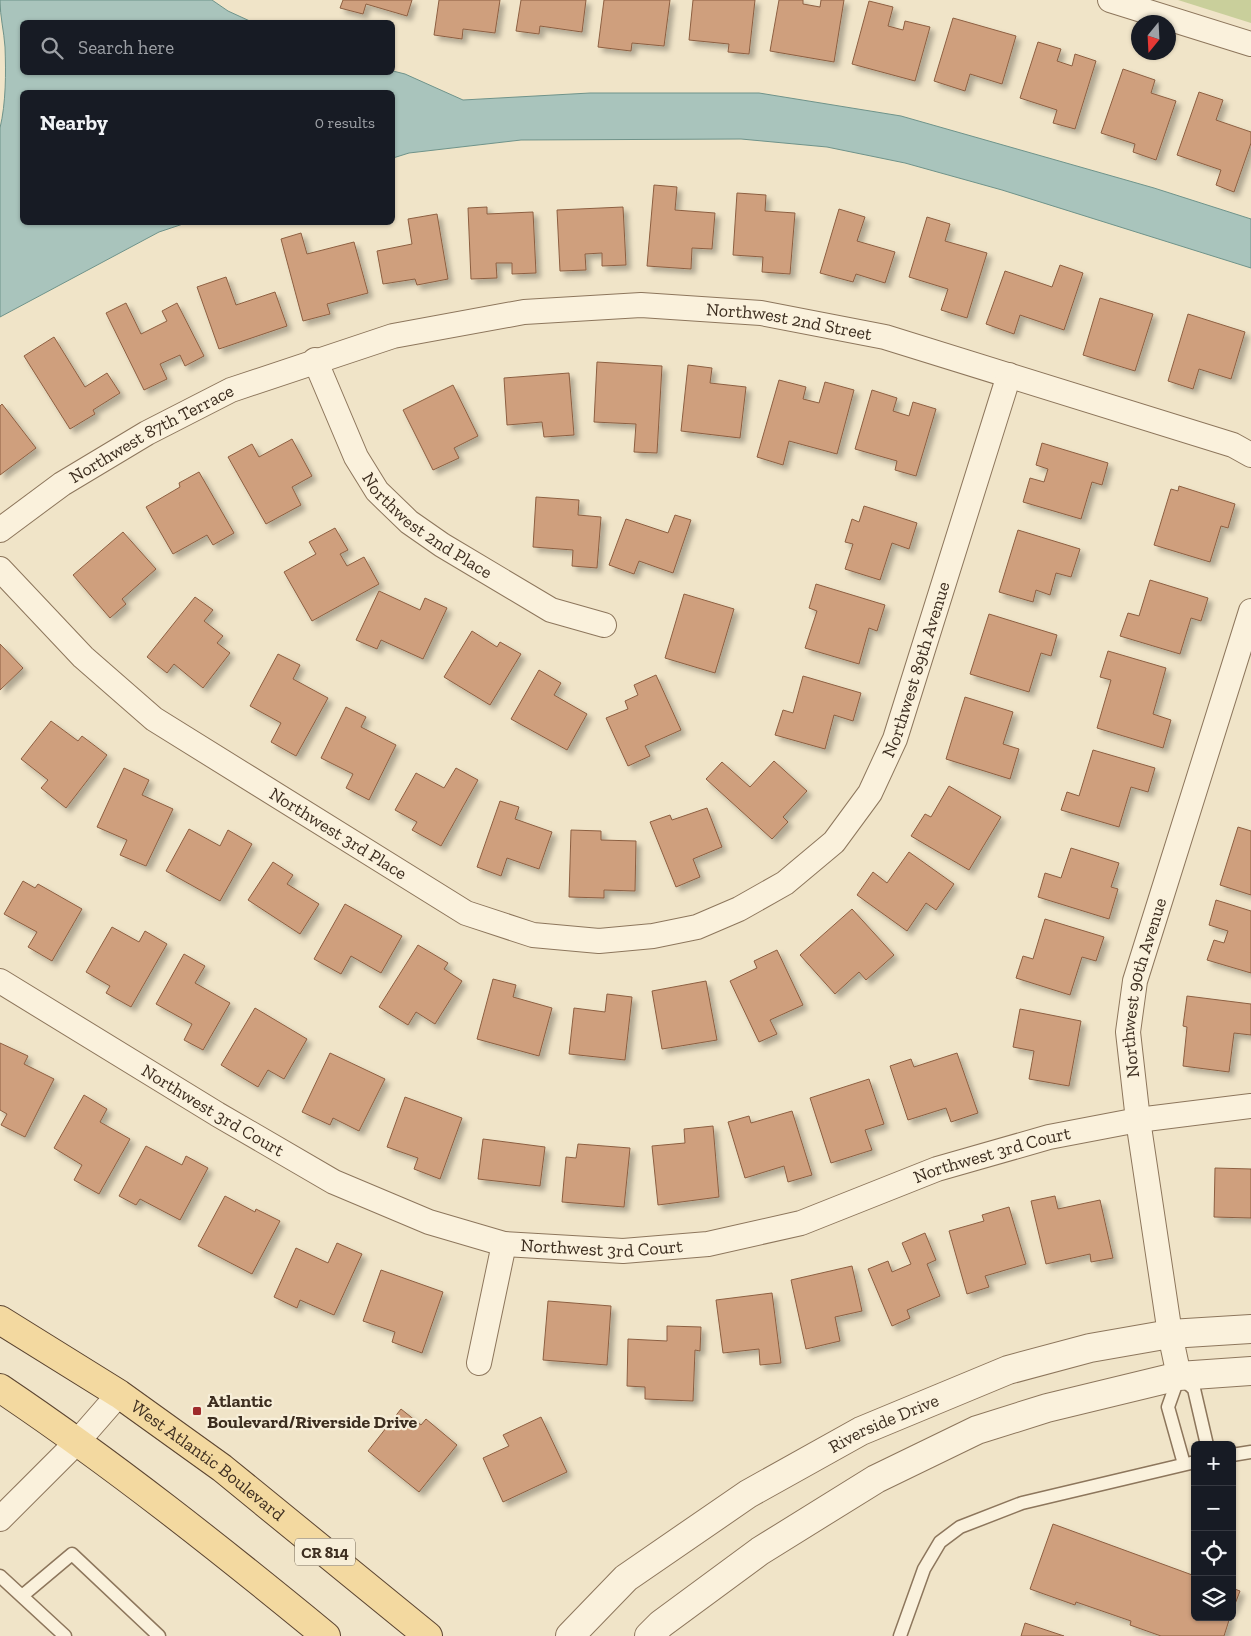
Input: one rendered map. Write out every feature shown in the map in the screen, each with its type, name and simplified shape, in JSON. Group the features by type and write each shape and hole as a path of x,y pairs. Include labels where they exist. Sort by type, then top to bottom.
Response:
{"main road":[{"name":"West Atlantic Boulevard","path":"0,1320 119,1394 222,1468 428,1636"},
{"path":"0,1388 78,1440 326,1636"}],"street":[{"path":"1110,0 1251,44"},
{"name":"Northwest 2nd Street","path":"315,360 393,336 524,312 641,305 761,313 885,337 1234,445 1251,455"},
{"name":"Northwest 87th Terrace","path":"0,530 62,484 147,433 231,390 315,360"},
{"name":"Northwest 2nd Place","path":"315,360 361,465 376,491 409,522 442,545 551,610 604,625"},
{"name":"Northwest 89th Avenue","path":"740,909 785,884 834,842 870,793 895,739 1010,375"},
{"name":"Northwest 3rd Place","path":"0,569 83,657 154,719 466,913 533,935 600,941 653,936 688,929 740,909"},
{"name":"Northwest 90th Avenue","path":"1178,1376 1138,1120 1128,1032 1135,981 1251,611"},
{"name":"Northwest 3rd Court","path":"0,981 217,1114 334,1182 428,1222 504,1244 623,1251 708,1244 801,1223 937,1169 1049,1137 1138,1120 1251,1106"},
{"path":"479,1363 504,1244"},
{"name":"Riverside Drive","path":"570,1636 626,1578 748,1494 862,1431 1008,1370 1090,1348 1170,1334 1251,1329"},
{"path":"649,1636 661,1624 760,1551 876,1479 977,1430 1047,1408 1178,1376 1251,1370"},
{"path":"0,1519 78,1440 119,1394"}],"lane":[{"path":"900,1636 924,1569 940,1542 960,1527 1022,1502 1189,1463 1168,1408 1178,1376 1194,1388 1206,1441"},
{"path":"1236,1454 1251,1452"},
{"path":"22,1596 72,1554 159,1636"},
{"path":"0,1576 65,1636"}],"green space":[{"path":"1178,0 1251,0 1251,23"}],"water":[{"path":"0,0 212,0 228,11 248,20 20,20 20,75 395,75 395,72 405,74 463,100 590,93 759,93 901,116 1154,188 1251,219 1251,268 1002,190 905,163 827,147 741,139 521,140 409,153 395,157 395,90 20,90 20,225 180,225 159,232 0,317 0,128 4,98 5,67"}],"building":[{"path":"343,0 412,0 407,16 366,4 363,14 340,8"},
{"path":"439,0 500,0 495,33 463,29 462,39 434,35"},
{"path":"521,0 586,0 582,32 540,26 539,34 516,31"},
{"path":"604,0 670,0 664,46 632,43 631,51 598,47"},
{"path":"693,0 755,0 749,54 728,52 729,44 689,40"},
{"path":"779,0 803,0 803,4 820,7 821,0 844,0 834,62 770,51"},
{"path":"869,1 893,7 888,26 903,30 905,21 930,27 915,81 852,64"},
{"path":"953,18 1016,36 1002,84 970,74 965,91 934,81"},
{"path":"1038,42 1061,49 1057,61 1072,66 1075,54 1096,61 1075,129 1053,123 1057,110 1020,98"},
{"path":"1123,69 1155,80 1151,93 1176,101 1156,160 1133,152 1135,144 1101,133"},
{"path":"1199,92 1223,100 1216,120 1251,132 1251,143 1234,192 1216,185 1221,170 1177,155"},
{"path":"654,185 677,187 675,210 715,213 712,249 692,248 691,269 647,266"},
{"path":"737,193 766,195 765,211 795,213 790,274 762,272 763,257 733,255"},
{"path":"487,207 487,214 533,212 536,273 512,274 512,263 496,263 497,278 471,279 468,208"},
{"path":"623,207 626,265 602,266 602,253 585,254 586,270 560,271 557,210"},
{"path":"839,209 865,217 857,241 895,252 885,283 856,274 853,282 820,273"},
{"path":"437,214 448,279 417,285 415,279 383,284 377,251 412,244 408,219"},
{"path":"927,217 950,224 945,241 987,253 967,318 941,310 948,289 909,277"},
{"path":"301,233 307,254 354,242 368,293 327,304 330,314 303,321 281,239"},
{"path":"1060,265 1083,273 1064,330 1020,315 1014,334 986,324 1005,271 1052,287"},
{"path":"226,277 236,305 275,292 287,326 219,349 197,287"},
{"path":"1100,298 1153,314 1135,371 1083,355"},
{"path":"126,303 141,334 167,321 162,311 177,303 204,356 185,366 180,355 160,364 167,379 144,390 106,313"},
{"path":"1188,314 1245,332 1231,379 1199,369 1193,389 1168,381"},
{"path":"54,337 85,387 107,373 120,393 93,410 95,414 70,429 24,356"},
{"path":"597,362 662,366 657,453 634,452 636,424 594,422"},
{"path":"688,365 712,368 710,383 746,387 740,438 681,431"},
{"path":"569,373 574,435 544,437 542,422 507,425 504,378"},
{"path":"779,380 806,387 803,399 819,403 825,382 854,390 837,454 789,441 783,465 757,457"},
{"path":"453,385 478,436 454,448 459,458 433,470 403,410"},
{"path":"872,390 897,398 893,411 909,416 913,402 936,409 916,476 895,470 897,461 855,449"},
{"path":"2,404 36,448 0,475 0,406"},
{"path":"292,439 312,476 292,487 301,505 266,524 228,457 252,444 259,457"},
{"path":"1042,443 1108,463 1102,485 1092,482 1081,519 1023,502 1030,478 1044,482 1048,469 1036,465"},
{"path":"199,472 234,533 213,545 207,535 173,554 146,507 180,487 179,483"},
{"path":"1179,486 1235,504 1228,528 1221,526 1210,562 1154,545 1171,489 1178,491"},
{"path":"536,497 579,500 578,515 601,517 597,568 572,566 573,550 533,547"},
{"path":"864,506 917,523 909,549 892,543 880,580 845,569 853,544 845,542 852,519 859,522"},
{"path":"675,515 691,520 673,573 639,561 634,574 609,565 626,519 668,533"},
{"path":"335,528 348,550 340,554 347,566 364,557 379,584 312,621 284,572 316,554 309,542"},
{"path":"1018,530 1080,549 1071,577 1056,573 1050,595 1036,590 1033,602 999,592"},
{"path":"123,532 156,569 122,599 126,604 110,618 73,575"},
{"path":"1150,580 1208,598 1201,621 1191,618 1180,654 1120,636 1128,613 1139,616"},
{"path":"816,584 885,605 877,631 869,628 859,664 805,648 817,611 809,608"},
{"path":"379,591 420,610 425,598 447,608 423,659 381,640 377,649 356,640"},
{"path":"684,594 734,609 715,673 665,658"},
{"path":"195,597 213,610 204,621 223,636 217,643 230,653 203,688 174,664 167,673 147,657"},
{"path":"989,614 1057,635 1051,656 1041,653 1029,692 970,674"},
{"path":"472,631 497,647 500,642 521,654 490,705 444,677"},
{"path":"0,644 23,668 0,690"},
{"path":"1108,651 1166,668 1153,714 1171,720 1163,748 1097,728 1111,680 1100,677"},
{"path":"278,654 300,665 293,679 328,698 296,756 271,742 281,723 250,706"},
{"path":"539,670 561,683 554,695 587,714 567,750 511,719"},
{"path":"656,675 681,730 645,746 650,756 628,766 606,718 628,709 625,701 638,695 634,685"},
{"path":"803,676 861,693 853,721 834,715 825,749 775,735 783,710 793,713"},
{"path":"965,697 1013,712 1003,744 1019,749 1010,779 946,759"},
{"path":"346,707 366,717 361,727 396,745 369,800 346,788 353,774 321,758"},
{"path":"51,721 78,741 82,736 107,755 66,808 41,788 48,780 21,759"},
{"path":"1093,750 1155,768 1148,792 1131,787 1119,827 1061,810 1067,792 1079,796"},
{"path":"774,761 807,791 783,817 788,822 772,839 706,779 722,762 750,787"},
{"path":"124,768 149,780 142,795 173,809 146,866 120,855 127,840 97,827"},
{"path":"456,768 478,780 441,846 412,830 417,822 395,810 416,773 444,788"},
{"path":"949,786 1001,817 969,870 911,836 925,814 931,817"},
{"path":"500,801 519,807 515,819 552,832 539,869 507,858 501,876 477,867"},
{"path":"707,808 722,847 693,859 700,877 676,887 650,822 670,815 672,820"},
{"path":"1238,827 1251,831 1251,895 1220,885"},
{"path":"189,829 220,846 228,830 252,844 220,901 166,871"},
{"path":"571,830 601,831 601,840 636,841 635,891 604,890 604,898 569,897"},
{"path":"1071,848 1119,863 1111,887 1118,889 1109,919 1038,897 1045,873 1061,878"},
{"path":"909,852 954,884 936,910 926,903 907,931 857,895 873,872 887,883"},
{"path":"273,862 293,875 287,884 319,904 300,934 248,900"},
{"path":"23,881 35,888 38,884 82,909 52,961 28,947 37,932 4,914"},
{"path":"1216,900 1251,911 1251,973 1207,960 1214,940 1224,943 1228,931 1209,925"},
{"path":"345,904 402,936 381,973 351,956 341,974 314,959"},
{"path":"852,909 894,955 866,980 859,972 835,994 800,955"},
{"path":"1045,919 1104,937 1096,961 1082,957 1070,995 1016,978 1023,956 1033,959"},
{"path":"112,927 139,942 145,931 167,944 131,1007 106,993 110,986 86,972"},
{"path":"418,945 448,963 444,969 462,981 435,1024 416,1012 408,1025 379,1007"},
{"path":"777,950 803,1005 770,1020 777,1034 759,1042 730,981 757,968 754,961"},
{"path":"184,954 205,966 195,983 230,1003 203,1050 184,1040 192,1024 156,1004"},
{"path":"493,979 516,985 513,997 552,1008 539,1056 477,1039"},
{"path":"706,981 717,1040 662,1049 652,991"},
{"path":"607,994 632,997 625,1060 569,1054 574,1008 605,1012"},
{"path":"1187,996 1251,1004 1251,1035 1234,1033 1229,1072 1183,1066 1187,1027 1183,1026"},
{"path":"255,1008 307,1039 284,1079 268,1070 258,1087 221,1065"},
{"path":"1020,1009 1081,1021 1069,1086 1029,1079 1034,1051 1013,1047"},
{"path":"0,1043 28,1056 24,1064 54,1079 25,1137 1,1125 7,1114 0,1110"},
{"path":"330,1053 385,1079 359,1131 333,1118 330,1125 302,1112"},
{"path":"957,1053 978,1113 951,1122 946,1108 908,1120 890,1066 911,1059 914,1067"},
{"path":"869,1079 884,1124 865,1130 872,1150 831,1163 810,1098"},
{"path":"84,1095 107,1109 100,1122 130,1139 99,1194 74,1180 82,1165 54,1148"},
{"path":"405,1097 462,1118 440,1179 414,1169 418,1158 387,1147"},
{"path":"792,1111 812,1175 788,1182 784,1166 745,1178 728,1122 749,1116 751,1123"},
{"path":"713,1126 719,1197 658,1205 652,1146 685,1143 684,1129"},
{"path":"483,1139 545,1147 540,1186 478,1179"},
{"path":"578,1144 630,1148 624,1207 562,1202 566,1157 576,1158"},
{"path":"146,1146 182,1165 186,1156 208,1168 180,1220 140,1199 136,1205 119,1196"},
{"path":"1215,1168 1251,1169 1251,1218 1214,1217"},
{"path":"225,1196 255,1212 256,1209 280,1221 252,1274 198,1246"},
{"path":"1055,1196 1058,1209 1100,1200 1113,1258 1091,1262 1090,1254 1046,1264 1031,1201"},
{"path":"1009,1207 1026,1264 985,1276 989,1287 967,1294 949,1231 984,1221 982,1215"},
{"path":"925,1233 936,1260 927,1264 940,1296 907,1310 910,1318 892,1326 868,1269 888,1261 892,1272 911,1264 902,1243"},
{"path":"337,1243 362,1254 334,1315 300,1300 297,1308 274,1297 296,1248 328,1263"},
{"path":"852,1266 862,1311 835,1317 840,1341 806,1349 791,1280"},
{"path":"381,1270 443,1292 422,1353 392,1342 395,1332 363,1321"},
{"path":"772,1293 781,1363 760,1365 759,1349 723,1353 716,1300"},
{"path":"548,1301 611,1306 607,1365 543,1360"},
{"path":"667,1326 701,1327 700,1351 695,1350 693,1401 645,1399 645,1387 627,1386 628,1339 667,1341"},
{"path":"401,1409 421,1425 426,1419 457,1445 419,1492 368,1451"},
{"path":"541,1417 567,1472 503,1502 483,1458 509,1446 503,1435"},
{"path":"1053,1524 1191,1575 1191,1621 1229,1621 1224,1636 1161,1636 1130,1625 1131,1621 1076,1602 1075,1605 1030,1589"},
{"path":"1236,1590 1240,1591 1236,1602"},
{"path":"1025,1623 1064,1636 1021,1636"}],"place":[{"name":"Atlantic Boulevard/Riverside Drive","path":"197,1411"}]}
